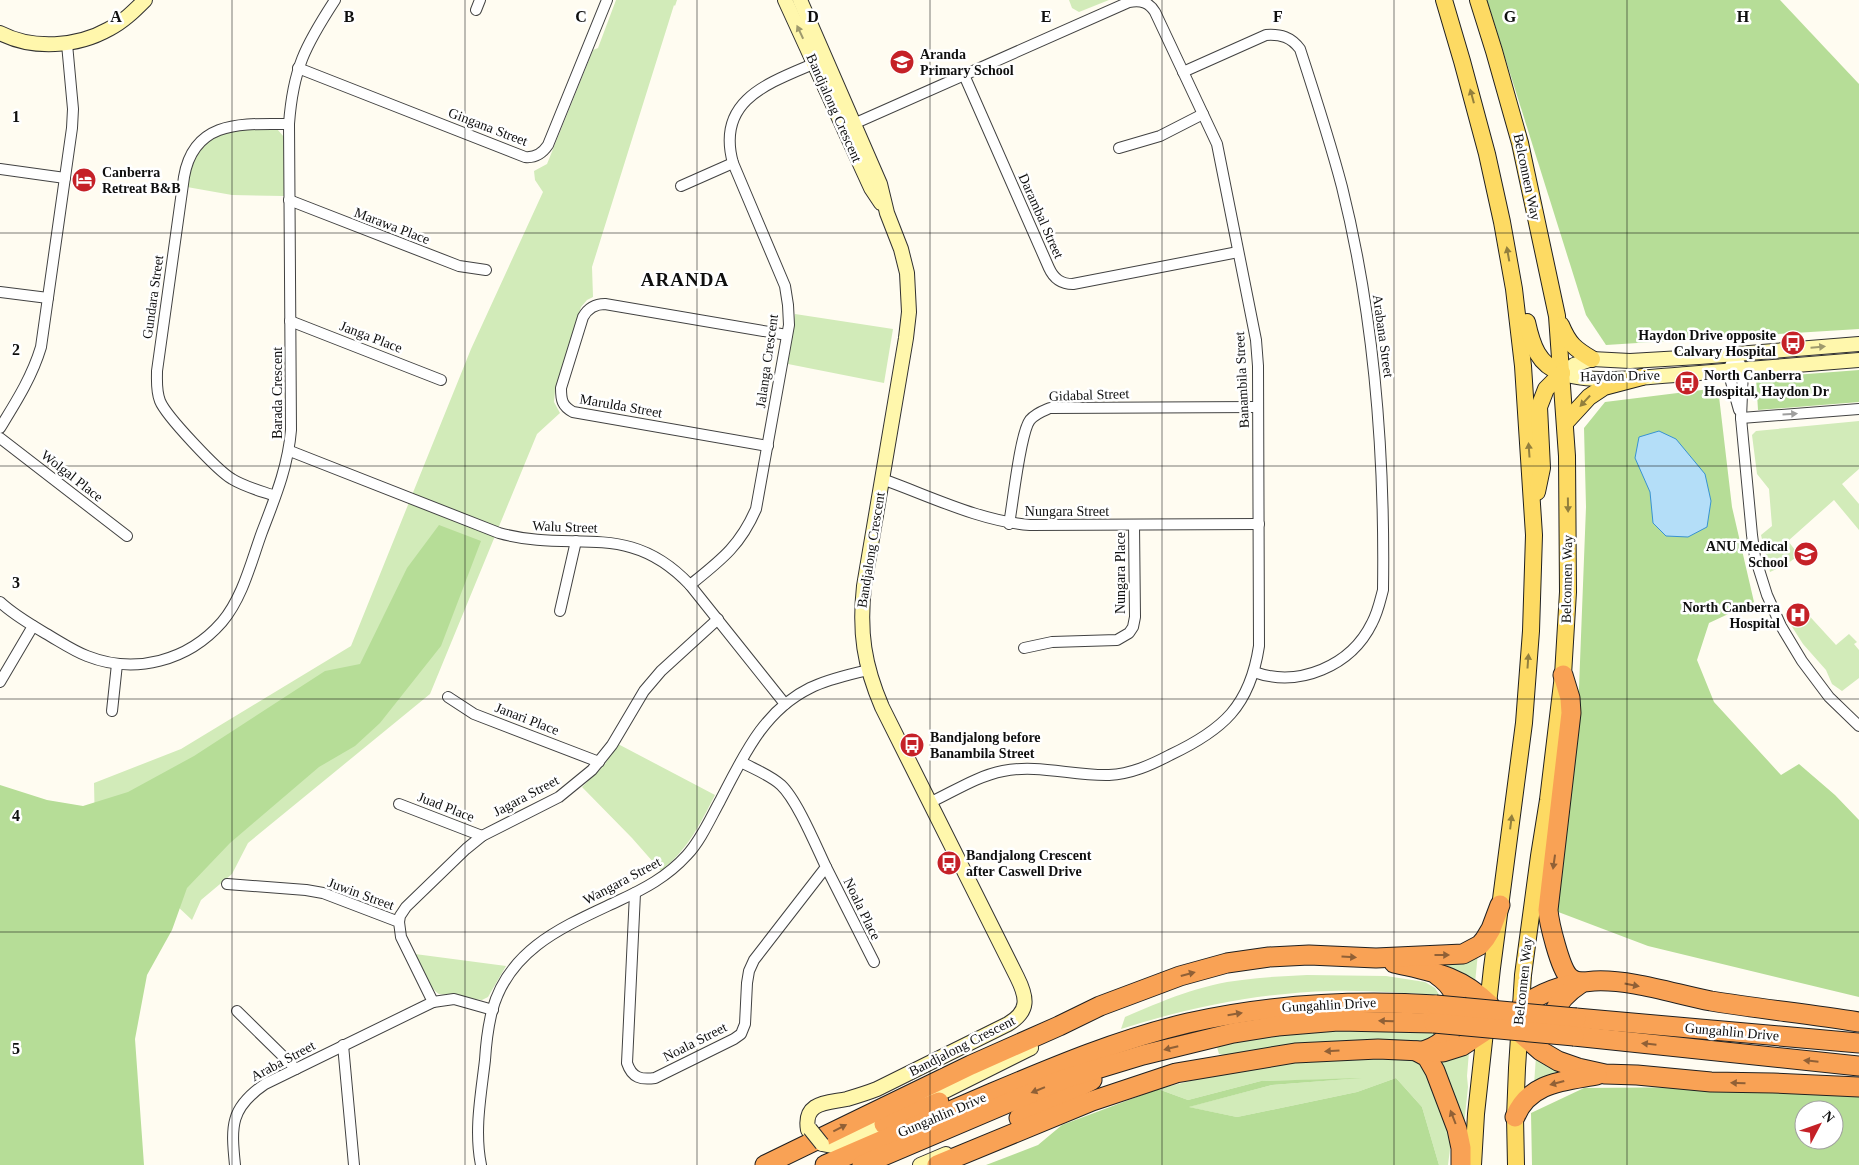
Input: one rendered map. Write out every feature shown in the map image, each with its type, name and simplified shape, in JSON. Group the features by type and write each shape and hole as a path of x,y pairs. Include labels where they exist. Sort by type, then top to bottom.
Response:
{"highway":[{"path":"1563,676 1570,698 1571,713 1548,910 1565,972 1572,980 1583,982"},
{"path":"765,1165 946,1076 1100,1006 1142,989 1227,963 1269,957 1309,955 1376,958 1456,956 1480,945 1487,936 1500,905"},
{"path":"1376,958 1446,975 1464,984 1489,1004"},
{"path":"1420,1051 1437,1046 1445,1040 1454,1027 1458,1013 1455,995 1450,987 1440,977 1425,970"},
{"path":"1520,1008 1544,993 1567,985 1603,981 1712,1001 1859,1022"},
{"path":"1568,1065 1553,1043 1550,1033 1551,1020 1560,1002 1583,982"},
{"name":"Gungahlin Drive","path":"821,1155 1074,1059 1148,1034 1187,1024 1269,1009 1360,1002 1435,1014 1575,1027 1859,1044"},
{"name":"Gungahlin Drive","path":"862,1165 1064,1079 1144,1055 1233,1033 1278,1026 1435,1014"},
{"path":"884,1124 1048,1058 1153,1026 1187,1024"},
{"name":"Gungahlin Drive","path":"1575,1027 1859,1066"},
{"path":"942,1159 1084,1104 1176,1073 1295,1053 1378,1049 1451,1050 1467,1044 1485,1031"},
{"path":"1518,1031 1541,1051 1568,1065 1605,1074 1711,1082 1773,1082 1859,1087"},
{"path":"1420,1051 1429,1059 1435,1071 1457,1129 1461,1148 1461,1165"},
{"path":"942,1159 1084,1084 1144,1055"},
{"path":"1515,1116 1523,1102 1536,1090 1562,1082 1605,1074"}],"main road":[{"path":"1444,0 1487,154 1514,289 1523,366 1533,516 1531,631 1524,723 1485,1031 1476,1114 1473,1165"},
{"name":"Belconnen Way","path":"1478,0 1520,143 1557,316 1566,422 1568,592 1563,676 1520,1008 1515,1116 1516,1165"},
{"path":"1514,289 1526,319 1532,343 1539,357 1552,370 1562,373"},
{"path":"1557,316 1567,340 1576,350 1592,359"},
{"path":"1533,516 1542,468 1539,407 1546,388 1562,373"},
{"path":"1566,422 1589,397 1604,387 1642,378"},
{"path":"1489,1004 1518,1031"},
{"path":"1485,1031 1520,1008"}],"street":[{"path":"0,33 14,39 35,43 67,44 93,37 109,29 124,19 145,0"},
{"name":"Barada Crescent","path":"0,602 33,626 79,653 117,664 136,665 154,663 173,657 197,644 222,621 234,604 242,587 290,451 289,124 291,96 298,68 314,31 335,0"},
{"name":"Gingana Street","path":"298,68 525,157 535,157 543,152 548,145 607,0"},
{"name":"Bandjalong Crescent","path":"785,0 820,61"},
{"name":"Bandjalong Crescent","path":"800,0 820,61 848,126 871,188 887,213 901,249 907,273 909,312 906,338 862,611 863,647 868,670 882,707 1023,989 1025,998 1024,1008 1018,1017 1008,1024 863,1095 818,1104 810,1114 808,1128 821,1155"},
{"name":"Banambila Street","path":"848,126 1129,2 1143,2 1152,7 1217,144 1256,340 1259,646 1254,672 1238,706 1218,728 1194,744 1147,766 1128,772 1109,775 1031,768 1002,771 975,781 930,803"},
{"name":"Arabana Street","path":"1183,72 1266,35 1277,34 1287,36 1300,49 1324,120 1342,188 1359,266 1373,363 1382,481 1382,590 1373,622 1363,637 1344,657 1329,667 1295,678 1278,678 1254,672"},
{"path":"0,428 36,365 41,347 73,109 67,44"},
{"name":"Jalanga Crescent","path":"690,585 725,557 749,526 758,500 787,335 788,305 785,286 733,164 729,149 729,138 735,116 743,104 764,85 820,61"},
{"name":"Darambal Street","path":"964,75 1051,273 1062,283 1073,284 1238,252"},
{"path":"1120,148 1160,136 1203,114"},
{"name":"Gundara Street","path":"275,496 234,480 222,473 167,414 160,401 157,371 184,177 189,157 196,146 206,137 224,128 236,125 289,124"},
{"path":"681,186 733,164"},
{"path":"0,169 65,178"},
{"name":"Marawa Place","path":"290,200 458,266 486,270"},
{"path":"0,292 48,298"},
{"name":"Marulda Street","path":"768,446 573,412 564,406 561,399 561,388 583,318 586,312 597,304 787,335"},
{"name":"Janga Place","path":"290,321 441,380"},
{"name":"Haydon Drive","path":"1562,373 1574,365 1592,359 1630,361 1859,344"},
{"path":"1735,354 1743,370 1741,418 1752,535 1755,557 1767,595 1780,626 1802,661 1829,697 1859,726"},
{"path":"1735,354 1728,371 1741,418"},
{"name":"Haydon Drive","path":"1562,373 1574,378 1642,378 1859,360"},
{"name":"Gidabal Street","path":"1009,524 1024,433 1032,418 1038,412 1050,408 1258,407"},
{"path":"1741,418 1859,409"},
{"name":"Wolgal Place","path":"0,438 127,536"},
{"name":"Walu Street","path":"290,451 500,533 530,540 623,544 642,550 669,564 690,585 785,704"},
{"name":"Nungara Street","path":"882,479 1009,524 1258,524"},
{"name":"Nungara Place","path":"1024,648 1052,642 1117,640 1129,633 1133,627 1135,617 1134,525"},
{"path":"560,611 576,542"},
{"name":"Jagara Street","path":"398,922 406,907 482,836 558,797 576,784 599,762 612,745 644,691 661,671 718,619"},
{"path":"0,682 33,626"},
{"path":"112,711 117,664"},
{"name":"Wangara Street","path":"481,1165 478,1118 488,1035 493,1010 500,991 510,973 531,949 548,936 636,893 658,881 674,869 687,855 704,831 758,731 785,704 818,685 868,670"},
{"name":"Janari Place","path":"448,697 474,714 599,762"},
{"path":"741,762 775,781 791,796 826,867"},
{"name":"Juad Place","path":"399,804 482,836"},
{"name":"Noala Street","path":"636,893 627,1063 631,1073 636,1077 644,1079 655,1078 741,1034 745,1024 747,983 754,960 826,867"},
{"name":"Noala Place","path":"826,867 874,962"},
{"name":"Juwin Street","path":"227,884 323,893 398,922 401,937 433,1002"},
{"path":"821,1155 832,1146 884,1124 910,1109 1113,1008 1142,989"},
{"name":"Araba Street","path":"235,1165 232,1129 236,1116 243,1103 253,1092 265,1084 433,1002 454,999 493,1010"},
{"path":"237,1011 296,1069"},
{"path":"343,1045 354,1165"},
{"path":"920,1165 942,1159"}],"green space":[{"path":"616,0 677,0 592,267 593,297 587,300 581,307 555,391 554,402 560,413 537,434 430,694 248,843 232,874 201,900 192,920 95,829 94,783 181,749 351,646 471,349 543,192 535,180 534,171 547,164 593,50 598,48"},
{"path":"1069,0 1109,0 1079,12 1072,8"},
{"path":"1487,0 1780,0 1859,84 1859,329 1606,345 1586,315"},
{"path":"277,129 284,137 284,196 232,195 187,187 195,160 204,146 211,140 232,130"},
{"path":"795,314 893,329 884,383 788,364"},
{"path":"1859,370 1859,402 1758,410 1756,378"},
{"path":"1718,388 1732,507 1754,602 1709,623 1697,660 1714,702 1781,775 1799,764 1835,795 1859,820 1859,997 1648,946 1553,910 1578,714 1586,507 1584,428 1605,402"},
{"path":"1859,421 1859,469 1842,484 1859,504 1859,530 1834,500 1788,541 1799,555 1787,564 1770,572 1761,535 1772,526 1769,489 1757,474 1752,435 1756,431"},
{"path":"439,525 481,541 441,646 380,723 355,746 319,767 230,843 187,888 172,930 147,975 135,1039 144,1165 0,1165 0,785 47,800 83,806 128,792 194,756 325,671 360,664 407,568"},
{"path":"1803,609 1836,645 1849,634 1857,642 1854,644 1859,650 1859,678 1842,691 1832,684 1826,670 1803,644 1789,622"},
{"path":"618,744 715,795 686,845 661,871 582,787 605,764"},
{"path":"1478,953 1475,983 1423,960"},
{"path":"415,954 506,966 488,997 482,1000 439,994 428,981"},
{"path":"1307,975 1386,976 1425,982 1435,988 1443,1001 1438,1034 1419,1044 1235,1057 1219,1054 1217,1047 1235,1040 1264,1035 1368,1028 1435,1032 1438,995 1358,991 1304,992 1225,1002 1121,1029 1125,1017 1197,989 1242,980"},
{"path":"1469,1052 1468,1087 1464,1125 1434,1059"},
{"path":"1536,1055 1570,1071 1534,1086"},
{"path":"1406,1056 1427,1067 1452,1133 1448,1165 1439,1165 1422,1107 1396,1078 1357,1092 1237,1117 1188,1107 1272,1085 1348,1079 1261,1081 1188,1100 1158,1089 1219,1074 1281,1063 1344,1057"},
{"path":"1362,1078 1272,1085 1189,1107 1237,1117 1357,1092 1396,1078 1422,1107 1439,1165 986,1165 1038,1145 1062,1125 1158,1089 1188,1100 1261,1081"},
{"path":"1711,1087 1859,1093 1859,1165 1532,1165 1531,1113 1584,1088"}],"water":[{"path":"1659,431 1676,439 1705,474 1711,501 1707,527 1688,537 1666,536 1653,523 1650,492 1635,458 1639,437"}],"place":[{"name":"Aranda Primary School","path":"902,62"},
{"name":"Canberra Retreat B&B","path":"84,180"},
{"name":"Haydon Drive opposite Calvary Hospital","path":"1793,343"},
{"name":"North Canberra Hospital, Haydon Dr","path":"1687,383"},
{"name":"ANU Medical School","path":"1806,554"},
{"name":"North Canberra Hospital","path":"1798,615"},
{"name":"Bandjalong before Banambila Street","path":"912,745"},
{"name":"Bandjalong Crescent after Caswell Drive","path":"949,863"}],"district":[{"name":"ARANDA","path":"685,279"}]}
